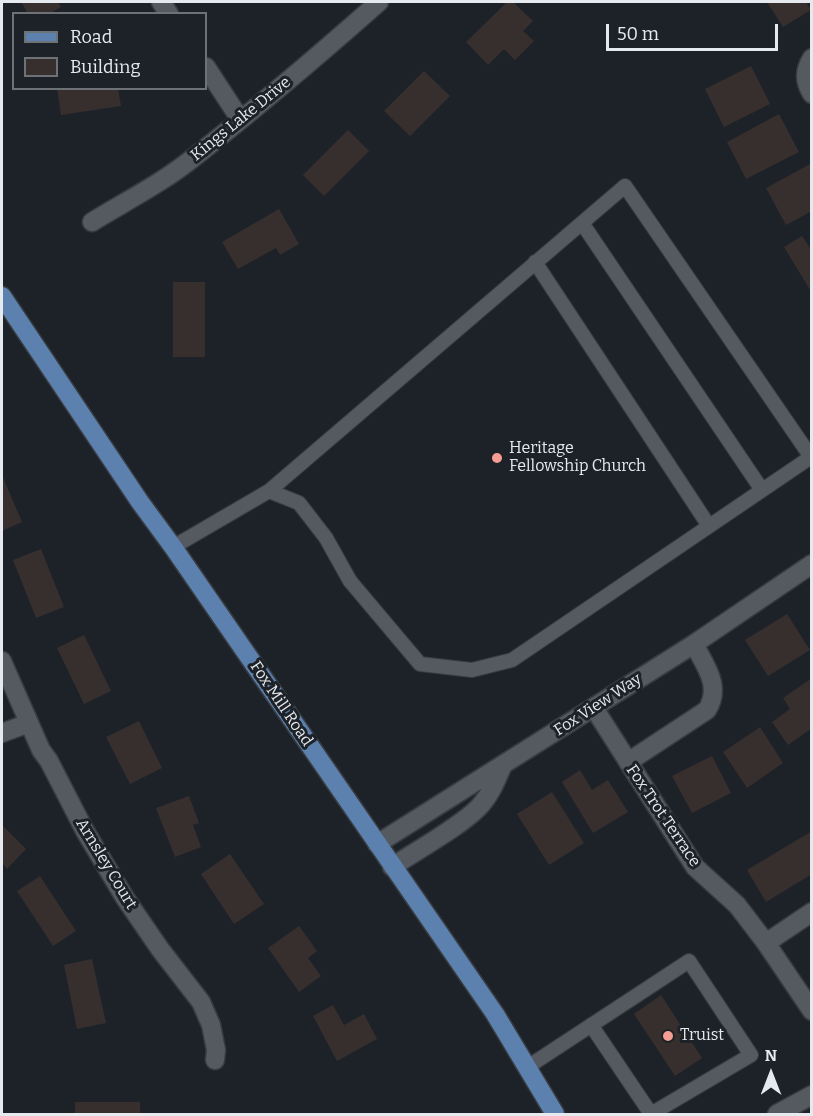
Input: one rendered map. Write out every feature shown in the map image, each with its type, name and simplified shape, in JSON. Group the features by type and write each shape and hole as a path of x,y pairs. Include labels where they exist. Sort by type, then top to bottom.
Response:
{"main road":[{"name":"Fox Mill Road","path":"2,296 140,502 495,1014 555,1114"},
{"path":"526,1068 539,1114"}],"street":[{"name":"Kings Lake Drive","path":"92,222 160,182 193,159 380,2"},
{"path":"812,58 805,76 807,87 812,94"},
{"path":"207,69 240,119"},
{"name":"Fox View Way","path":"377,844 694,644 812,564"},
{"path":"628,762 707,710 712,702 713,680 694,644"},
{"name":"Arnsley Court","path":"2,662 41,750 124,898 201,1002 211,1025 216,1050 215,1060"},
{"name":"Fox Trot Terrace","path":"594,708 695,867 737,905 812,1011"},
{"path":"2,733 29,723"},
{"path":"392,867 478,808 493,789 502,766"},
{"path":"766,943 812,912"},
{"path":"777,1114 812,1095"}],"lane":[{"path":"173,547 269,491 625,186 811,457 512,660 472,670 420,664 350,581 326,538 299,503 269,491"},
{"path":"582,223 762,490"},
{"path":"535,262 709,526"},
{"path":"526,1068 591,1025 688,961 750,1054 651,1114 591,1025"}],"building":[{"path":"21,2 58,2 61,7 52,12 27,12"},
{"path":"507,2 513,2 533,21 523,31 534,41 515,60 504,49 488,65 466,42"},
{"path":"767,2 806,2 811,10 783,27"},
{"path":"751,66 770,104 724,127 705,89"},
{"path":"424,71 450,96 410,136 384,111"},
{"path":"57,90 118,90 121,106 61,115"},
{"path":"779,114 799,152 746,179 727,142"},
{"path":"348,130 369,151 324,196 303,175"},
{"path":"812,163 812,211 786,225 766,188"},
{"path":"279,209 299,244 280,255 276,248 238,269 222,242"},
{"path":"802,236 812,251 812,293 784,247"},
{"path":"173,282 205,282 205,357 173,357"},
{"path":"2,475 22,522 2,531"},
{"path":"41,549 64,607 36,618 13,560"},
{"path":"787,614 810,650 768,676 745,640"},
{"path":"84,635 111,691 84,704 57,648"},
{"path":"812,678 812,728 788,745 772,722 790,709 783,698"},
{"path":"139,721 162,768 130,784 106,737"},
{"path":"760,727 783,763 747,788 723,752"},
{"path":"712,756 731,793 692,813 672,776"},
{"path":"580,770 592,790 608,780 628,812 593,833 562,782"},
{"path":"552,792 584,843 549,865 517,814"},
{"path":"189,796 199,823 193,825 201,847 175,857 156,808"},
{"path":"2,825 26,849 7,869 2,863"},
{"path":"812,831 812,874 766,902 747,870"},
{"path":"230,854 264,904 234,924 201,874"},
{"path":"40,876 76,931 53,946 17,891"},
{"path":"299,926 317,951 308,958 321,976 299,992 268,948"},
{"path":"92,959 106,1023 77,1029 64,965"},
{"name":"Truist","path":"661,995 702,1058 675,1076 634,1014"},
{"path":"333,1005 344,1025 364,1014 377,1039 337,1061 313,1016"},
{"path":"75,1102 140,1102 140,1114 75,1114"}],"place":[{"name":"Heritage Fellowship Church","path":"497,458"},
{"name":"Truist","path":"668,1036"}]}
